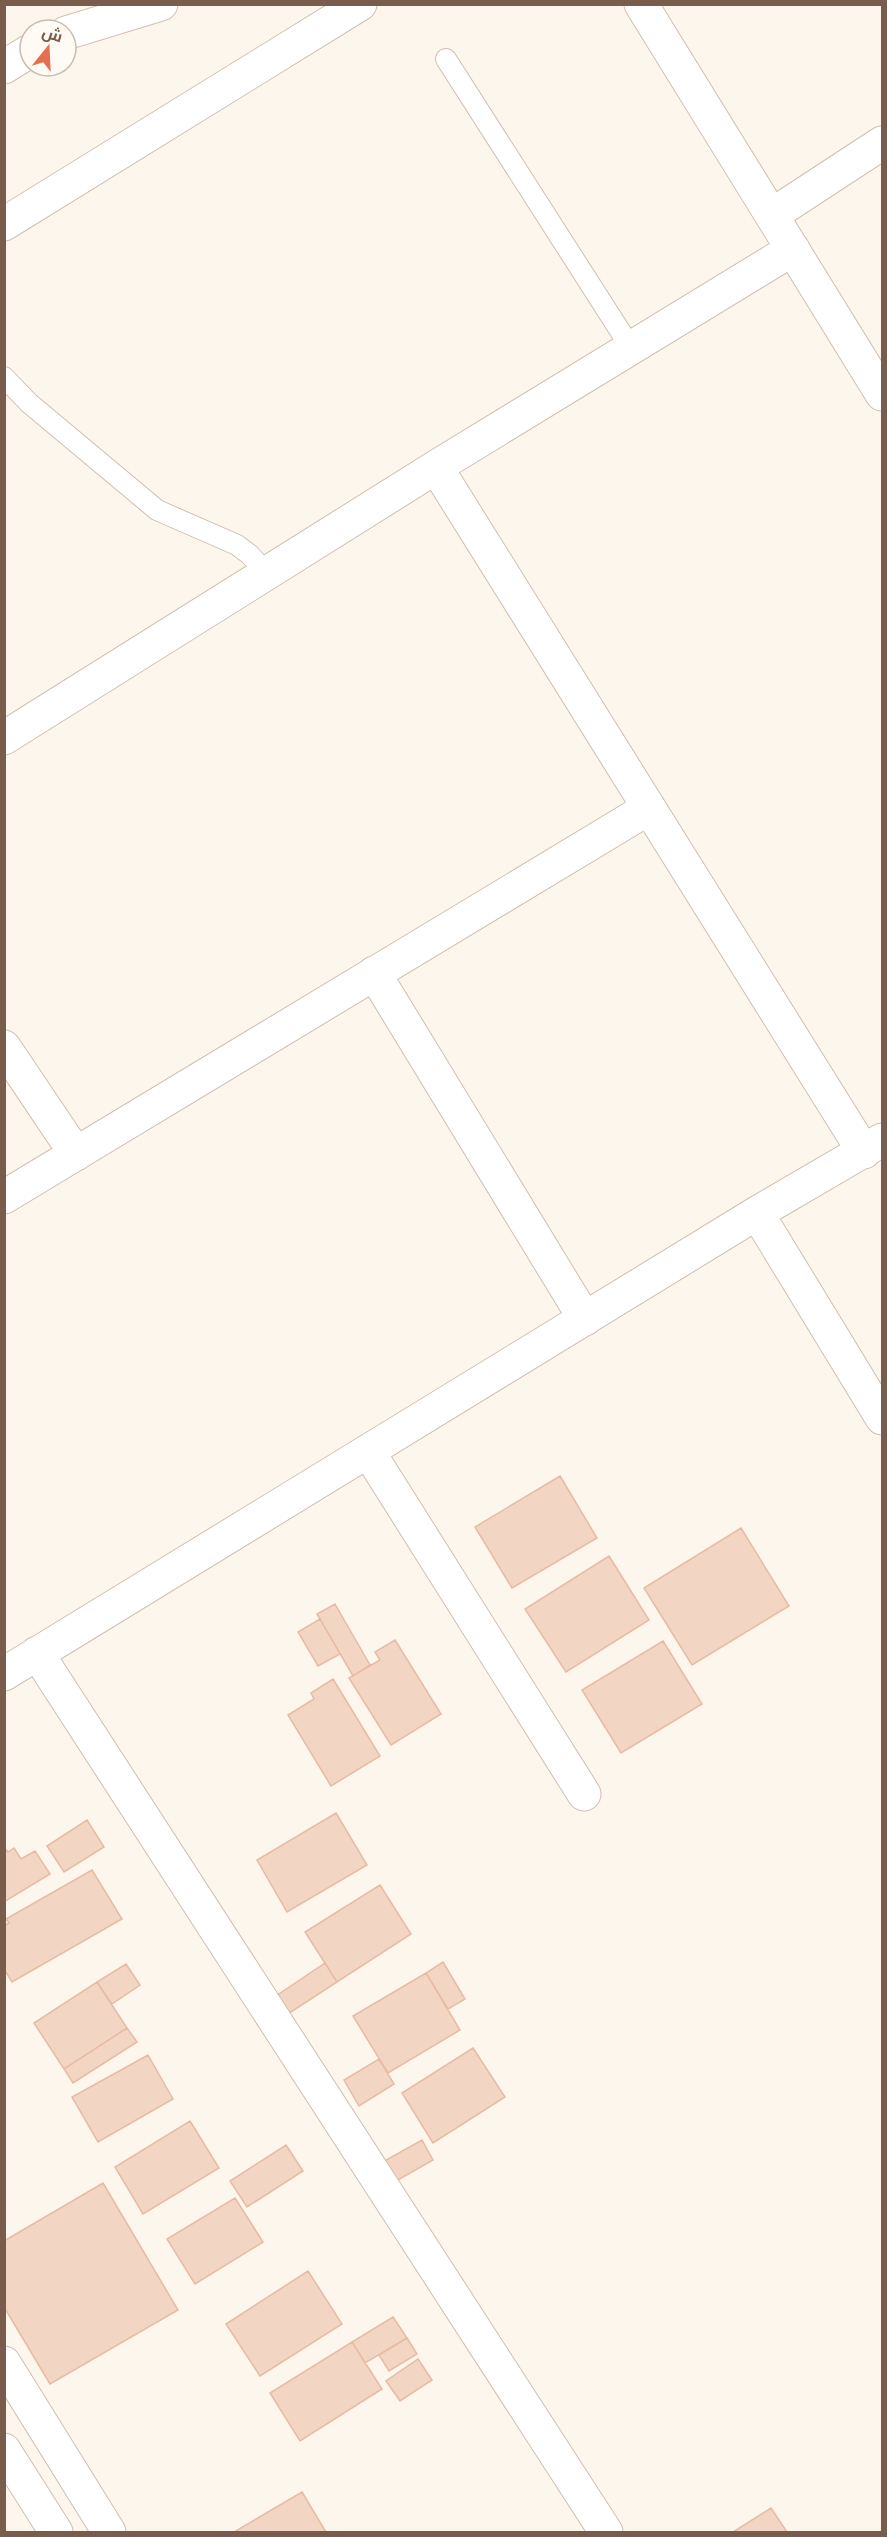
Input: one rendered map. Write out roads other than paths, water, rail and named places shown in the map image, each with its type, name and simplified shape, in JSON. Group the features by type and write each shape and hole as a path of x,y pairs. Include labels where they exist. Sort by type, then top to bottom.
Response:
{"street":[{"path":"78,21 103,4"},
{"path":"78,27 161,4"},
{"path":"4,224 360,4"},
{"path":"641,4 882,394"},
{"path":"4,67 18,58"},
{"path":"772,214 882,143"},
{"path":"4,738 436,467 793,249"},
{"path":"4,1674 757,1214 873,1146 649,808 436,467"},
{"path":"4,1197 649,808"},
{"path":"374,973 585,1319"},
{"path":"4,1047 76,1154"},
{"path":"757,1214 882,1418"},
{"path":"368,1451 584,1794"},
{"path":"37,1653 606,2532"},
{"path":"4,2363 109,2532"},
{"path":"6,2464 56,2532"}],"lane":[{"path":"446,59 631,348"},
{"path":"4,377 29,403 157,510 237,546 249,554 267,573"}]}
